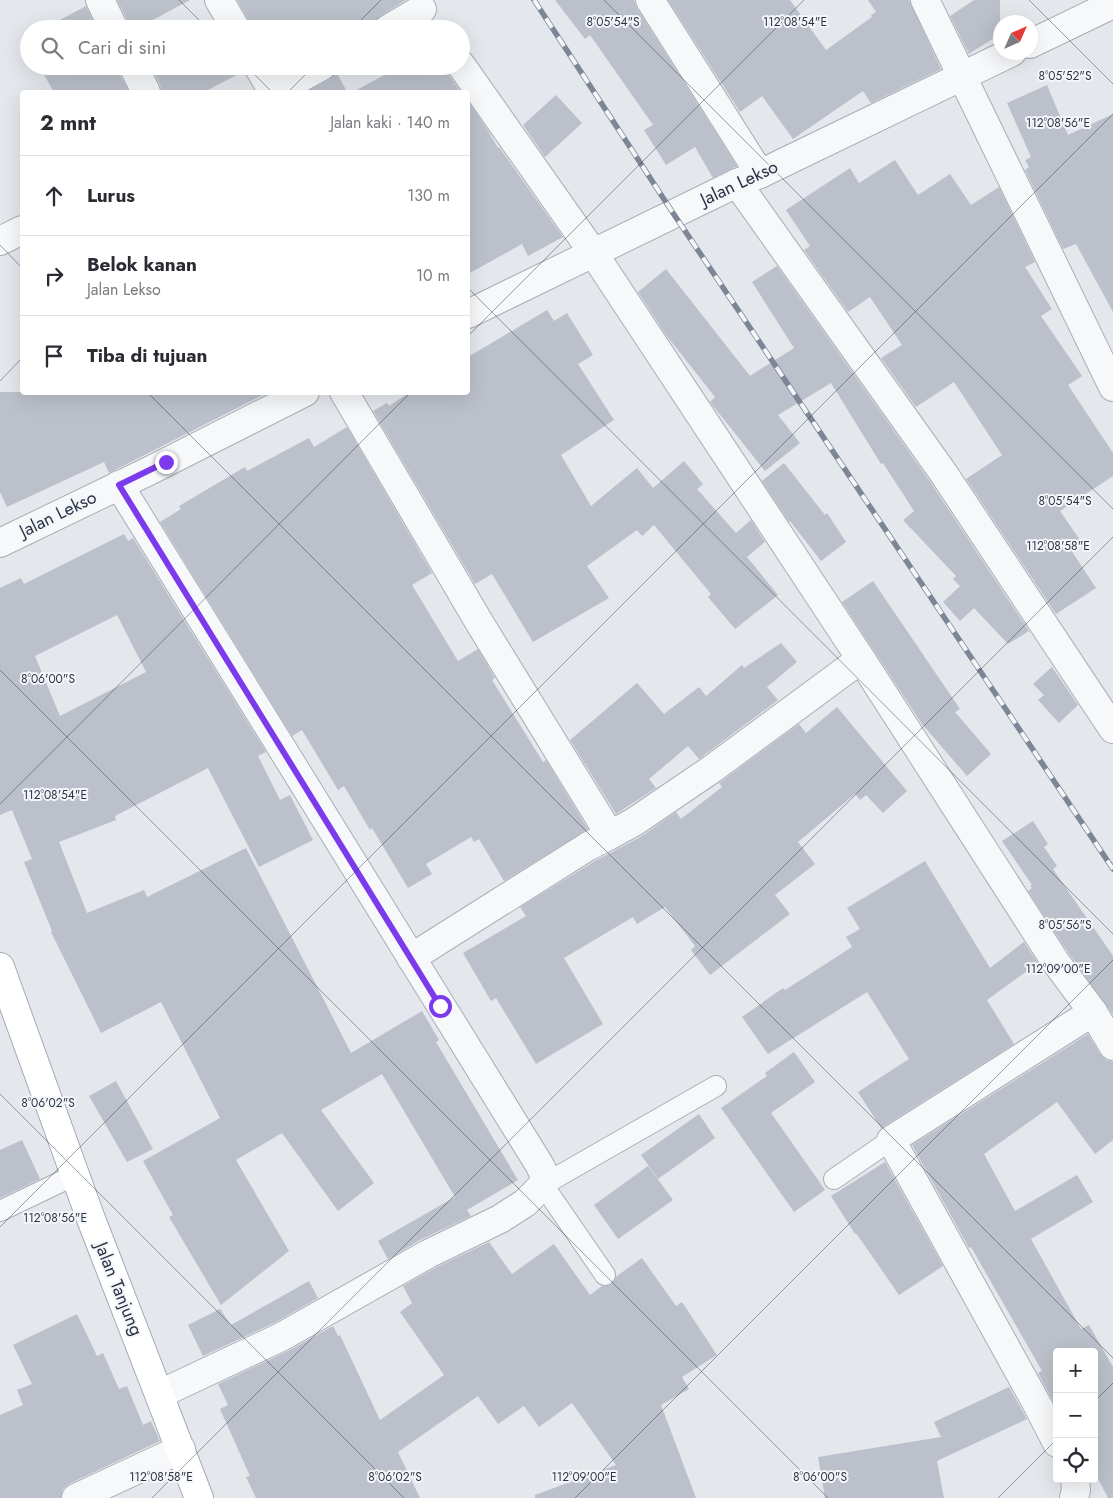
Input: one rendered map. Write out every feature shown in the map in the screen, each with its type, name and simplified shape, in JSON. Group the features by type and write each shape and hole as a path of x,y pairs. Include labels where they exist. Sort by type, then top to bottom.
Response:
{"main road":[{"name":"Jalan Tanjung","path":"0,967 75,1175 199,1498"}],"street":[{"path":"100,0 110,20"},
{"path":"219,0 231,20"},
{"path":"650,0 748,178 1113,729"},
{"path":"926,0 1113,387"},
{"path":"1038,40 1113,4"},
{"path":"408,20 424,13"},
{"name":"Jalan Lekso","path":"470,313 996,60"},
{"path":"138,75 145,90"},
{"path":"264,75 273,90"},
{"path":"278,90 305,75"},
{"path":"468,75 594,254 861,659 1055,961 1092,1012 1113,1046"},
{"path":"0,241 20,231"},
{"name":"Jalan Lekso","path":"0,543 300,395"},
{"path":"346,395 480,622 610,835"},
{"path":"119,485 544,1174 543,1185 525,1203 500,1219 428,1254 281,1337 160,1394"},
{"path":"411,958 587,847 634,822 712,769 861,659"},
{"path":"1054,1438 891,1140 1092,1012"},
{"path":"76,1498 181,1449"},
{"path":"1074,1498 1075,1483"}],"lane":[{"path":"605,1275 543,1185 716,1086"},
{"path":"834,1179 891,1140"},
{"path":"0,1211 75,1175"}],"building":[{"path":"117,0 190,0 153,20 127,20"},
{"path":"237,0 406,0 376,20 248,20"},
{"path":"555,0 634,0 637,8 737,166 713,178 695,147 666,165 644,130 653,125 590,35 585,39"},
{"path":"668,0 790,0 826,50 872,17 871,15 876,12 868,0 909,0 941,69 871,103 863,91 793,139 762,96 740,112"},
{"path":"974,0 1000,0 1000,15 993,15 993,39 969,54 950,16"},
{"path":"86,6 93,20 60,20"},
{"path":"44,75 120,75 128,90 53,90"},
{"path":"155,75 236,75 208,90 161,90"},
{"path":"333,75 338,75 346,90 310,90 330,79"},
{"path":"384,75 449,75 460,90 357,90"},
{"path":"1047,85 1068,135 1113,114 1113,312 1076,244 1063,249 1025,170 1029,167 1025,160 1031,157 1007,103"},
{"path":"556,95 582,123 545,157 523,125"},
{"path":"470,104 498,148 563,237 528,256 522,244 470,273"},
{"path":"895,160 918,195 950,174 971,205 999,187 1035,262 1025,267 1052,309 1041,316 1082,376 1068,385 1113,453 1113,476 1060,511 1080,540 1069,547 1096,588 1056,614 966,479 1002,455 954,382 916,407 881,358 902,345 870,297 848,312 804,250 810,246 786,210 850,168 859,183"},
{"path":"777,266 931,483 1029,631 1008,644 974,608 960,621 943,602 960,586 953,579 956,576 903,520 914,511 883,463 881,464 831,383 778,415 800,443 765,471 710,402 715,397 666,335 638,292 666,269 750,376 794,348 752,282"},
{"path":"547,310 554,321 567,313 593,355 578,364 614,420 561,455 591,506 637,468 653,488 684,461 703,484 697,489 736,533 751,520 765,542 747,557 778,595 735,629 708,597 711,594 654,525 642,536 637,530 587,566 609,598 533,642 492,574 475,584 373,411 387,403 389,406 406,395 470,395 470,356"},
{"path":"0,392 20,392 20,395 263,395 109,473 104,462 7,507 0,492"},
{"path":"347,427 432,573 412,585 458,661 478,649 495,678 492,680 543,762 546,760 588,829 504,881 479,839 474,842 471,837 426,864 432,874 408,888 344,786 338,790 302,730 292,736 160,522 181,509 179,506 245,467 247,471 309,438 314,447"},
{"path":"784,463 825,515 827,513 846,542 821,561 789,522 762,481"},
{"path":"124,534 128,541 133,538 266,752 258,756 280,800 290,795 313,840 259,867 208,768 115,816 116,820 59,842 87,913 144,890 147,897 246,848 351,1053 422,1011 439,1040 436,1042 518,1180 467,1210 471,1216 420,1240 388,1259 378,1241 455,1197 382,1074 321,1110 374,1183 338,1211 282,1133 236,1160 289,1251 221,1305 169,1217 173,1215 143,1161 220,1118 161,1002 101,1033 51,932 24,862 32,859 12,810 0,815 0,588 21,578 24,584","holes":["117,615 146,672 60,716 35,656"]},
{"path":"873,581 960,709 955,712 991,754 967,776 922,724 842,602"},
{"path":"781,643 797,662 767,687 778,700 699,759 688,746 649,779 656,788 616,814 570,740 637,683 664,714 699,687 706,696 742,665 744,668"},
{"path":"1052,667 1078,705 1059,723 1038,700 1044,695 1033,684"},
{"path":"837,707 907,791 883,813 866,795 860,800 855,794 798,842 815,864 775,895 790,914 710,975 691,950 695,946 665,907 637,924 633,917 564,958 603,1024 536,1064 496,998 491,1001 463,953 526,916 520,907 595,861 642,836 676,812 681,819 722,787 719,783 799,724 806,733"},
{"path":"1033,821 1048,844 1044,847 1057,866 1053,869 1113,956 1113,1015 1063,945 1028,891 1032,888 1030,886 1032,885 1002,841"},
{"path":"925,861 990,968 1024,942 1038,963 987,1000 1014,1044 881,1128 858,1092 909,1059 867,992 768,1054 742,1017 783,988 785,990 852,947 846,937 860,929 847,908"},
{"path":"1088,1034 1100,1054 1106,1060 1113,1062 1113,1140 1095,1154 1057,1102 984,1154 1015,1211 1077,1175 1093,1202 1031,1239 1081,1329 1089,1325 1113,1367 1113,1498 1108,1498 1098,1479 1098,1348 1053,1348 1053,1401 1038,1373 1042,1371 971,1247 969,1248 912,1145"},
{"path":"794,1052 815,1082 771,1113 825,1190 794,1212 721,1108 767,1076 765,1073"},
{"path":"116,1081 153,1149 127,1162 89,1096"},
{"path":"699,1114 715,1138 658,1179 641,1155"},
{"path":"22,1140 40,1179 0,1198 0,1150"},
{"path":"885,1162 943,1266 899,1295 855,1234 831,1196"},
{"path":"648,1166 673,1200 618,1239 594,1205"},
{"path":"489,1242 512,1274 554,1244 590,1295 602,1286 612,1284 617,1276 642,1258 676,1306 682,1302 717,1355 682,1377 689,1389 661,1405 696,1498 535,1498 535,1495 616,1465 572,1403 539,1427 524,1406 498,1424 478,1396 398,1452 420,1498 256,1498 246,1477 250,1476 220,1409 228,1405 218,1384 288,1351 333,1326 338,1336 340,1335 380,1420 444,1375 400,1312 412,1303 403,1286"},
{"path":"309,1281 318,1298 274,1323 203,1356 188,1325 220,1309 231,1325"},
{"path":"77,1314 97,1356 103,1353 119,1389 127,1386 143,1425 151,1421 160,1441 69,1484 63,1489 61,1498 0,1498 0,1415 23,1405 17,1390 32,1384 13,1345"},
{"path":"1009,1387 1027,1419 937,1461 944,1498 825,1498 818,1457 941,1437 934,1422"}],"railway":[{"path":"534,0 673,213 1113,869"}],"route":[{"path":"166,462 119,485 440,1006"}]}
